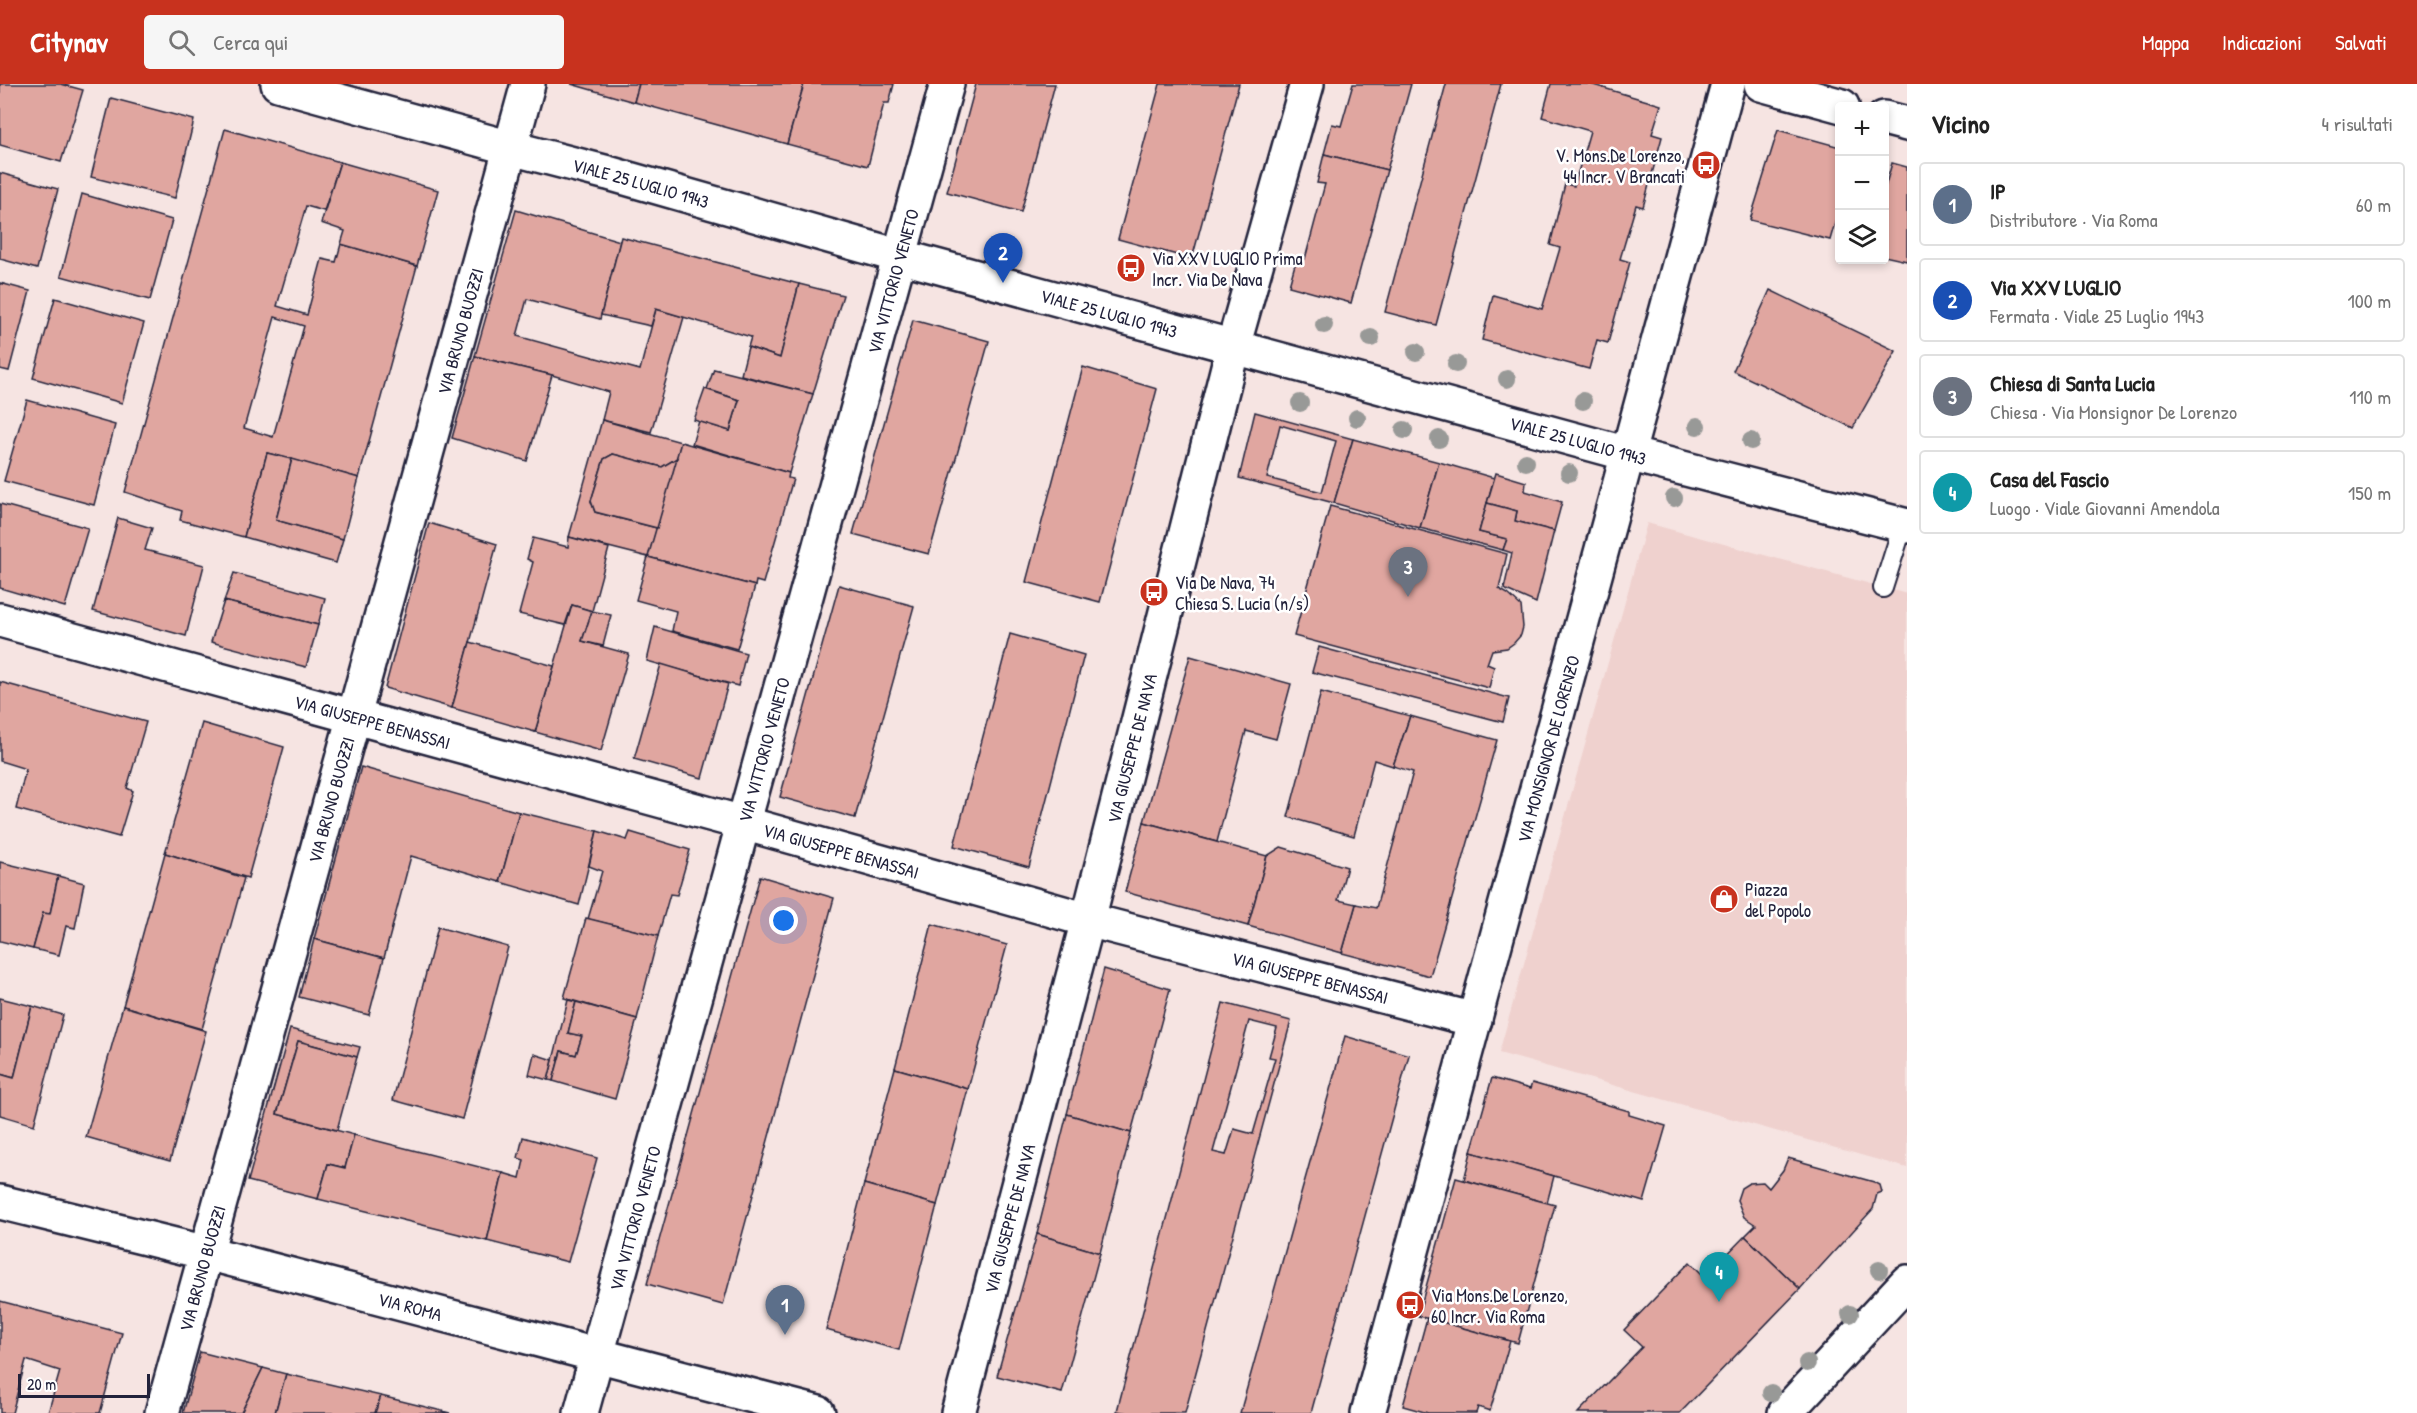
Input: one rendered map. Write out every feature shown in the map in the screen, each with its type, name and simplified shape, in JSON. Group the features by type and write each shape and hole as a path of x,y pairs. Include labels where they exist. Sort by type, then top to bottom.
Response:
{"street":[{"name":"VIALE 25 LUGLIO 1943","path":"279,84 1233,347 1905,526"},
{"name":"VIA BRUNO BUOZZI","path":"162,1413 528,84"},
{"name":"VIA VITTORIO VENETO","path":"581,1413 947,84"},
{"name":"VIA GIUSEPPE DE NAVA","path":"958,1413 1088,920 1233,347 1307,84"},
{"name":"VIA MONSIGNOR DE LORENZO","path":"1368,1413 1728,84"},
{"path":"1761,84 1835,104"},
{"path":"1889,119 1907,124"},
{"name":"VIA GIUSEPPE BENASSAI","path":"0,620 743,823 1088,920 1475,1020"},
{"name":"VIA ROMA","path":"0,1202 207,1253 818,1413"},
{"path":"1785,1413 1907,1282"}],"lane":[{"path":"1883,588 1905,526"}],"shaded area":[{"name":"Piazza del Popolo","path":"1647,523 1907,594 1907,1168 1499,1053"}],"building":[{"path":"0,84 61,84 83,90 61,162 0,145"},
{"path":"571,84 639,84 634,102"},
{"path":"639,84 804,84 787,144 634,102"},
{"path":"804,84 894,84 889,103 884,103 868,166 787,144"},
{"path":"976,84 1055,84 1021,212 947,192"},
{"path":"1160,84 1239,84 1192,259 1118,239"},
{"path":"1353,84 1411,84 1387,170 1324,154 1332,124 1341,126"},
{"path":"1446,84 1501,84 1436,325 1385,312"},
{"path":"1551,84 1590,84 1661,105 1652,134 1662,137 1643,207 1636,205 1620,259 1630,262 1608,343 1597,340 1589,369 1482,340 1493,295 1542,309 1560,248 1550,245 1565,184 1574,186 1590,131 1542,117"},
{"path":"111,98 194,120 175,198 91,177"},
{"path":"225,129 340,162 324,211 306,206 277,306 307,315 322,259 336,262 341,244 417,266 359,478 267,453 244,537 180,520 182,511 125,492","holes":["275,317 304,326 273,437 244,428"]},
{"path":"1778,130 1835,146 1835,222 1830,240 1750,220"},
{"path":"1324,154 1387,170 1351,303 1289,286 1297,257 1305,259 1325,184 1317,183"},
{"path":"340,162 438,190 417,266 341,244 345,231 321,223"},
{"path":"1892,163 1907,167 1907,261 1889,257 1889,174"},
{"path":"0,173 58,189 37,269 0,259"},
{"path":"82,194 172,220 150,300 61,276"},
{"path":"516,210 620,241 600,319 527,299 517,336 640,370 656,309 684,317 651,432 602,420 609,392 475,356"},
{"path":"621,237 799,284 780,358 748,347 751,337 656,309 651,326 601,315"},
{"path":"0,283 30,291 9,371 0,369"},
{"path":"799,284 843,295 813,394 741,375 748,347 780,358"},
{"path":"1770,290 1896,351 1853,428 1733,371"},
{"path":"55,298 144,323 122,403 33,378"},
{"path":"913,320 989,341 929,554 853,534"},
{"path":"475,356 552,375 527,461 452,438"},
{"path":"1083,367 1157,389 1100,602 1026,582"},
{"path":"714,369 813,394 789,473 692,444 699,421 730,431 739,400 707,389"},
{"path":"705,389 739,400 730,431 694,420"},
{"path":"27,400 115,425 94,505 4,481"},
{"path":"1255,412 1353,439 1334,503 1239,478","holes":["1280,425 1336,441 1322,492 1267,478"]},
{"path":"602,420 681,442 677,458 662,467 613,454 604,459 591,501 595,512 657,528 648,557 569,537"},
{"path":"1353,439 1439,462 1420,528 1334,503"},
{"path":"681,442 789,473 788,478 793,479 763,583 756,581 755,586 648,557"},
{"path":"267,453 292,459 276,520 343,539 336,563 244,537"},
{"path":"613,454 662,467 677,458 657,528 595,512 591,501 604,459"},
{"path":"292,459 359,478 343,539 276,520"},
{"path":"1439,462 1494,478 1479,532 1507,539 1503,550 1420,528"},
{"path":"1496,473 1526,482 1525,491 1562,502 1554,531 1515,521 1517,511 1487,503"},
{"path":"1487,503 1517,511 1515,521 1554,531 1536,603 1504,589 1512,553 1503,550 1507,539 1479,532"},
{"path":"0,504 88,528 65,607 0,588"},
{"path":"1330,506 1507,554 1499,589 1521,606 1523,627 1521,635 1514,643 1507,648 1492,650 1487,664 1494,667 1489,688 1294,636"},
{"path":"118,518 152,528 145,550 204,565 186,636 93,611"},
{"path":"429,523 497,544 452,708 385,688"},
{"path":"569,537 609,548 592,611 572,605 565,625 519,614 533,562 527,559 533,538 568,547"},
{"path":"648,557 755,586 737,649 672,631 676,611 636,600"},
{"path":"234,573 325,598 318,625 224,601"},
{"path":"839,585 914,606 855,818 780,797"},
{"path":"224,601 318,625 306,667 211,642"},
{"path":"572,605 592,611 582,641 629,654 601,751 535,732"},
{"path":"592,611 611,615 603,646 582,641"},
{"path":"655,627 746,653 738,686 647,661"},
{"path":"1010,634 1084,655 1029,867 954,846"},
{"path":"470,642 554,666 535,732 452,708"},
{"path":"1319,647 1509,698 1503,722 1312,672"},
{"path":"1190,656 1291,684 1276,739 1246,731 1217,842 1144,822"},
{"path":"661,664 728,684 702,778 634,759"},
{"path":"0,682 146,722 127,788 133,791 119,837 16,809 26,769 0,761"},
{"path":"1321,692 1410,716 1393,766 1374,760 1354,836 1288,817"},
{"path":"1410,716 1497,740 1430,976 1342,953 1356,904 1376,908 1413,772 1393,766"},
{"path":"202,723 284,747 248,878 165,853"},
{"path":"361,767 519,812 500,882 411,856 384,958 314,939"},
{"path":"519,812 597,831 579,905 500,882"},
{"path":"1144,822 1267,856 1248,926 1125,892"},
{"path":"597,831 627,840 630,832 690,850 677,895 670,894 658,936 588,919 602,871 589,866"},
{"path":"1281,847 1347,867 1338,900 1356,904 1342,953 1248,926 1267,856"},
{"path":"165,853 244,878 202,1029 123,1006"},
{"path":"0,862 58,876 50,914 43,913 33,949 0,941"},
{"path":"58,876 84,883 75,928 66,926 59,955 33,949 43,913 50,914"},
{"path":"760,876 834,898 723,1305 647,1284"},
{"path":"586,918 658,936 637,1019 564,998"},
{"path":"932,924 1007,945 968,1089 895,1068"},
{"path":"438,927 508,947 462,1119 393,1100"},
{"path":"314,939 384,958 369,1015 299,997"},
{"path":"1104,969 1170,989 1131,1133 1067,1114"},
{"path":"0,998 32,1006 14,1078 0,1074"},
{"path":"568,1000 576,1002 568,1033 582,1036 576,1055 561,1051 553,1081 548,1080"},
{"path":"576,1002 637,1019 615,1099 553,1081 561,1051 576,1055 582,1036 568,1033"},
{"path":"1223,1003 1291,1021 1185,1413 1117,1411","holes":["1249,1021 1277,1028 1269,1057 1275,1058 1253,1134 1234,1129 1226,1155 1213,1152"]},
{"path":"32,1006 63,1015 34,1125 0,1115 0,1074 14,1078"},
{"path":"123,1006 206,1031 170,1161 86,1137"},
{"path":"290,1029 360,1047 357,1057 298,1041 277,1114 354,1135 345,1168 328,1164 318,1199 248,1181"},
{"path":"1345,1036 1409,1055 1311,1413 1240,1413"},
{"path":"298,1041 357,1057 337,1130 277,1114"},
{"path":"534,1054 553,1060 548,1080 529,1075"},
{"path":"895,1068 968,1089 937,1205 864,1184"},
{"path":"1492,1078 1530,1089 1532,1083 1629,1111 1629,1115 1666,1126 1644,1202 1471,1152"},
{"path":"1067,1114 1131,1133 1100,1253 1037,1234"},
{"path":"354,1135 503,1173 487,1241 318,1199 328,1164 345,1168"},
{"path":"523,1137 597,1158 568,1262 487,1241 503,1173 520,1178 524,1160 518,1158"},
{"path":"1471,1152 1554,1176 1547,1203 1464,1180"},
{"path":"1788,1158 1874,1182 1880,1185 1882,1192 1877,1194 1873,1209 1800,1289 1745,1236 1756,1225 1744,1217 1737,1200 1741,1188 1749,1183 1763,1182 1769,1188 1783,1170"},
{"path":"1456,1178 1555,1205 1518,1343 1418,1316"},
{"path":"864,1184 937,1205 899,1350 826,1330"},
{"path":"1037,1234 1100,1253 1062,1393 997,1376"},
{"path":"1745,1236 1800,1289 1680,1413 1578,1413 1642,1347 1624,1330 1690,1262 1705,1277"},
{"path":"0,1301 122,1333 100,1413 48,1413 60,1371 26,1360 12,1413 0,1413"},
{"path":"1427,1318 1510,1341 1490,1411 1478,1407 1476,1413 1428,1413 1403,1406"},
{"path":"200,1352 263,1368 241,1413 183,1413"},
{"path":"263,1368 286,1374 275,1413 241,1413"},
{"path":"286,1374 381,1396 375,1413 275,1413"},
{"path":"381,1396 450,1413 375,1413"}],"place":[{"name":"V. Mons.De Lorenzo, 44 Incr. V Brancati","path":"1706,165"},
{"name":"Via XXV LUGLIO Prima Incr. Via De Nava","path":"1131,268"},
{"name":"Via XXV LUGLIO","path":"1003,283"},
{"name":"Via De Nava, 74 Chiesa S. Lucia (n/s)","path":"1154,592"},
{"name":"Chiesa di Santa Lucia","path":"1408,597"},
{"name":"Piazza del Popolo","path":"1724,899"},
{"name":"Casa del Fascio","path":"1719,1302"},
{"name":"Via Mons.De Lorenzo, 60 Incr. Via Roma","path":"1410,1305"},
{"name":"IP","path":"785,1335"}]}
